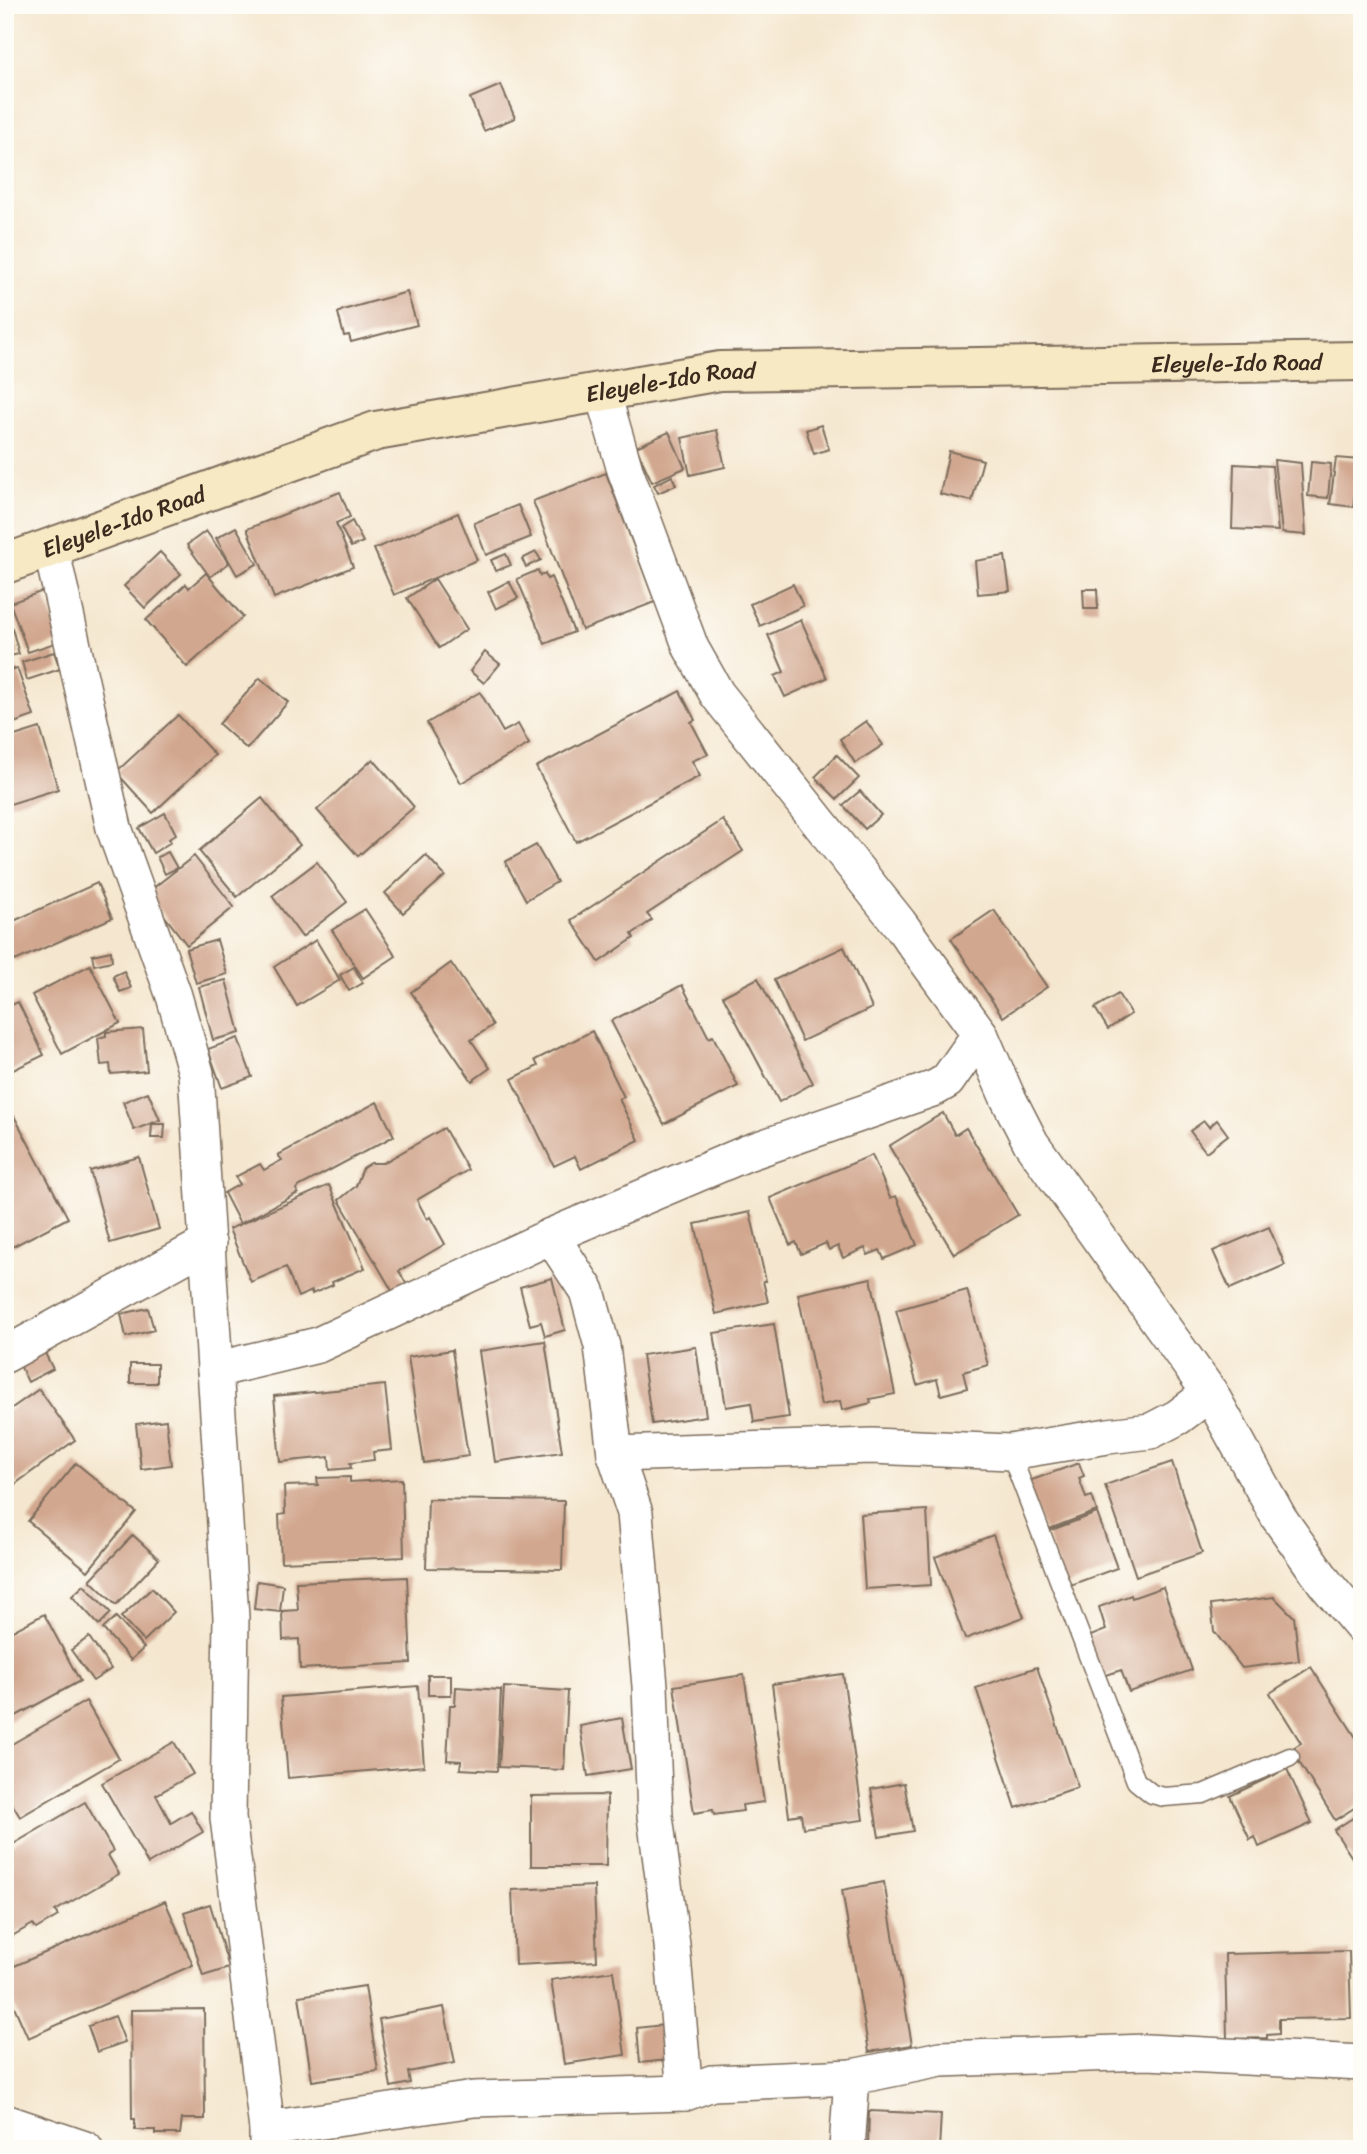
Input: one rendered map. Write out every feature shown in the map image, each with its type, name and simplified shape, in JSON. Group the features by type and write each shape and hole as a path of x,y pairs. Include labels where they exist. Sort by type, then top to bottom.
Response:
{"main road":[{"name":"Eleyele-Ido Road","path":"5,564 376,431 720,371 1362,361"}],"street":[{"path":"602,391 625,470 691,648 717,694 900,923 980,1034 1031,1143 1210,1393 1279,1518 1325,1583 1362,1627"},
{"path":"51,548 114,828 174,996 196,1073 231,1617 228,1818 267,2139 474,2099 685,2093 712,2083 852,2077 942,2059 1147,2052 1362,2063"},
{"path":"215,1370 318,1345 551,1236 747,1153 935,1088 947,1081 980,1034"},
{"path":"551,1236 587,1291 602,1346 615,1454 635,1513 650,1686 656,1816 672,1945 685,2093"},
{"path":"5,1355 208,1243"},
{"path":"615,1454 873,1446 1010,1452 1151,1432 1178,1417 1210,1393"},
{"path":"847,2149 852,2077"},
{"path":"5,2122 85,2149"}],"lane":[{"path":"1010,1452 1136,1781 1152,1794 1164,1797 1203,1794 1290,1757"}],"building":[{"path":"501,85 515,118 484,131 470,98"},
{"path":"407,292 417,325 351,342 349,335 344,336 338,313"},
{"path":"821,425 829,449 814,454 806,430"},
{"path":"717,430 725,467 690,475 682,438"},
{"path":"669,432 685,468 652,482 636,447"},
{"path":"949,451 983,460 972,501 940,494"},
{"path":"1336,458 1360,460 1353,507 1330,504"},
{"path":"1274,460 1301,463 1306,535 1282,533"},
{"path":"1311,462 1331,464 1328,498 1308,496"},
{"path":"1234,464 1272,466 1278,531 1232,529"},
{"path":"606,473 655,602 582,630 533,501"},
{"path":"672,476 676,485 658,493 654,485"},
{"path":"340,492 350,517 336,523 353,567 274,598 247,529"},
{"path":"518,505 531,537 486,555 474,523"},
{"path":"458,513 477,560 394,595 374,549"},
{"path":"352,521 363,542 351,547 341,528"},
{"path":"236,527 257,564 237,575 216,538"},
{"path":"206,531 229,563 210,577 187,545"},
{"path":"160,552 181,574 145,608 124,586"},
{"path":"536,552 541,560 526,567 522,559"},
{"path":"506,554 511,565 496,571 491,560"},
{"path":"1005,556 1010,591 978,594 975,561"},
{"path":"538,570 540,576 545,574 547,579 551,577 574,632 545,644 517,579"},
{"path":"206,573 243,617 187,667 146,620 186,584 189,588"},
{"path":"435,579 467,629 439,648 407,598"},
{"path":"509,581 518,598 496,609 488,592"},
{"path":"793,584 803,606 760,626 750,604"},
{"path":"1083,589 1097,589 1098,609 1084,609"},
{"path":"43,591 61,641 28,652 10,603"},
{"path":"801,620 827,678 785,697 775,676 784,672 768,635"},
{"path":"12,628 19,654 5,657 5,630"},
{"path":"54,652 60,669 27,680 22,662"},
{"path":"485,652 500,664 484,683 470,671"},
{"path":"17,668 34,716 5,726 5,672"},
{"path":"260,678 288,702 247,749 219,724"},
{"path":"680,691 695,720 691,722 708,754 692,761 700,776 576,842 536,767"},
{"path":"480,692 503,732 518,724 529,744 461,783 427,723"},
{"path":"178,715 215,755 153,813 116,772"},
{"path":"866,721 883,745 855,763 840,739"},
{"path":"40,728 58,789 7,805 5,739"},
{"path":"837,755 859,778 837,799 815,777"},
{"path":"373,759 414,807 358,856 317,810"},
{"path":"860,791 881,815 865,829 843,805"},
{"path":"262,798 300,845 237,897 199,851"},
{"path":"165,813 176,834 169,839 171,842 153,853 139,828"},
{"path":"723,820 743,851 647,914 652,920 632,934 634,938 599,962 571,920"},
{"path":"536,845 557,882 526,900 505,862"},
{"path":"168,852 177,868 165,874 157,857"},
{"path":"426,855 445,876 403,913 385,893"},
{"path":"194,856 234,907 187,945 147,893"},
{"path":"317,862 347,902 302,937 272,896"},
{"path":"97,883 112,918 15,961 5,939 5,925"},
{"path":"365,909 396,956 363,978 332,930"},
{"path":"994,910 1047,987 1003,1017 951,939"},
{"path":"217,940 227,974 196,983 186,949"},
{"path":"316,940 340,980 297,1006 274,967"},
{"path":"844,947 872,1008 802,1041 774,980"},
{"path":"111,951 112,961 94,965 92,955"},
{"path":"451,963 493,1025 471,1040 490,1068 472,1081 411,992"},
{"path":"90,965 120,1023 62,1054 32,995"},
{"path":"354,967 363,983 349,991 340,975"},
{"path":"124,971 131,988 120,992 113,976"},
{"path":"758,978 813,1083 779,1102 723,996"},
{"path":"226,980 240,1033 213,1040 199,987"},
{"path":"682,985 709,1038 713,1036 738,1086 664,1124 611,1021"},
{"path":"1118,994 1131,1014 1108,1029 1095,1008"},
{"path":"18,1002 44,1055 5,1074 5,1008"},
{"path":"143,1029 147,1071 111,1074 110,1064 101,1065 98,1038 106,1036 106,1032"},
{"path":"592,1031 624,1097 619,1099 639,1140 581,1169 575,1156 554,1166 512,1079 538,1066 535,1060"},
{"path":"238,1038 252,1077 222,1088 208,1049"},
{"path":"148,1092 160,1120 134,1130 123,1102"},
{"path":"5,1099 68,1218 12,1247 5,1234"},
{"path":"377,1102 394,1136 300,1186 296,1189 298,1193 240,1224 224,1193 240,1184 235,1177 260,1164 264,1170 282,1160 278,1155"},
{"path":"943,1113 955,1135 966,1128 1018,1215 954,1254 889,1146"},
{"path":"1217,1120 1228,1135 1206,1152 1190,1131 1204,1121 1209,1127"},
{"path":"152,1124 165,1124 164,1138 151,1138"},
{"path":"444,1128 468,1170 417,1200 445,1244 399,1271 408,1287 394,1294 339,1200 356,1186 363,1168 371,1163 383,1163"},
{"path":"872,1155 890,1198 896,1196 917,1245 884,1259 880,1250 868,1255 865,1248 843,1258 838,1246 829,1250 826,1243 801,1254 796,1242 790,1245 770,1198"},
{"path":"139,1157 159,1229 110,1243 90,1171"},
{"path":"329,1185 365,1268 332,1282 333,1285 298,1297 286,1267 251,1282 229,1229"},
{"path":"750,1212 766,1281 763,1281 768,1302 716,1314 695,1224"},
{"path":"1269,1227 1285,1265 1230,1289 1213,1251"},
{"path":"552,1278 565,1330 545,1336 541,1322 530,1325 520,1287"},
{"path":"871,1278 895,1394 870,1399 871,1403 842,1410 840,1401 821,1405 798,1294"},
{"path":"967,1290 988,1365 963,1372 967,1388 941,1395 937,1379 917,1385 896,1310"},
{"path":"148,1308 154,1330 126,1337 121,1314"},
{"path":"774,1324 789,1417 754,1422 751,1403 726,1407 714,1333"},
{"path":"545,1341 562,1452 495,1462 479,1351"},
{"path":"40,1343 53,1369 28,1382 15,1355"},
{"path":"696,1347 706,1416 652,1424 642,1355"},
{"path":"452,1350 468,1456 424,1463 408,1357"},
{"path":"130,1364 157,1364 157,1383 130,1383"},
{"path":"385,1385 392,1450 373,1452 374,1460 350,1463 351,1468 330,1470 329,1457 280,1462 274,1396"},
{"path":"39,1389 75,1440 7,1490 5,1413"},
{"path":"166,1420 171,1465 141,1469 136,1424"},
{"path":"1172,1462 1202,1553 1136,1576 1105,1485"},
{"path":"76,1463 136,1512 88,1571 28,1521"},
{"path":"1079,1463 1084,1476 1079,1478 1086,1498 1092,1496 1097,1511 1044,1531 1026,1482"},
{"path":"350,1477 350,1482 402,1479 404,1557 281,1562 279,1515 285,1514 284,1486 318,1485 317,1478"},
{"path":"428,1499 564,1501 562,1570 426,1568"},
{"path":"927,1510 931,1585 865,1589 860,1514"},
{"path":"1097,1513 1117,1568 1065,1587 1046,1532"},
{"path":"133,1535 159,1559 116,1605 90,1580"},
{"path":"993,1535 1024,1617 965,1639 935,1557"},
{"path":"407,1577 411,1663 300,1669 299,1639 283,1640 282,1611 298,1610 296,1582"},
{"path":"257,1581 283,1585 280,1612 254,1609"},
{"path":"84,1585 111,1613 99,1625 72,1596"},
{"path":"1163,1587 1192,1670 1129,1692 1121,1670 1101,1677 1088,1637 1106,1630 1099,1607"},
{"path":"152,1588 174,1612 144,1641 121,1617"},
{"path":"1274,1597 1294,1617 1299,1661 1242,1668 1214,1631 1211,1605"},
{"path":"44,1614 80,1681 5,1722 5,1635"},
{"path":"116,1617 144,1648 131,1660 103,1629"},
{"path":"89,1637 111,1669 93,1681 71,1650"},
{"path":"1037,1667 1078,1787 1016,1808 976,1688"},
{"path":"1311,1667 1362,1747 1362,1803 1335,1820 1291,1749 1301,1743 1270,1693"},
{"path":"843,1674 863,1820 803,1828 801,1814 789,1816 772,1684"},
{"path":"428,1675 451,1675 451,1695 428,1695"},
{"path":"744,1675 764,1802 742,1805 743,1811 714,1815 713,1810 694,1813 674,1686"},
{"path":"418,1686 424,1766 288,1778 281,1697"},
{"path":"456,1687 501,1690 497,1771 460,1769 461,1761 447,1760 450,1705 455,1705"},
{"path":"504,1687 568,1691 564,1770 499,1767"},
{"path":"86,1701 119,1759 20,1817 5,1792 5,1748"},
{"path":"622,1718 631,1769 588,1776 580,1726"},
{"path":"174,1742 193,1774 156,1795 171,1823 191,1811 203,1832 148,1864 102,1783"},
{"path":"1287,1769 1312,1823 1259,1847 1255,1837 1250,1840 1230,1796"},
{"path":"904,1783 913,1831 879,1837 871,1789"},
{"path":"607,1795 606,1866 531,1866 531,1796"},
{"path":"85,1802 113,1851 108,1855 119,1874 55,1911 58,1916 36,1929 33,1924 5,1940 5,1849"},
{"path":"1362,1812 1362,1873 1334,1830"},
{"path":"884,1882 912,2045 869,2052 842,1890"},
{"path":"594,1886 597,1961 515,1965 512,1890"},
{"path":"165,1901 193,1965 28,2038 5,1986 5,1970"},
{"path":"210,1904 229,1968 203,1976 184,1912"},
{"path":"1349,1951 1351,2018 1279,2019 1279,2034 1267,2035 1267,2038 1227,2039 1225,1954"},
{"path":"613,1971 625,2055 564,2064 551,1980"},
{"path":"365,1986 378,2071 312,2081 299,1996"},
{"path":"444,2007 455,2063 408,2072 410,2083 391,2087 379,2019"},
{"path":"204,2009 205,2119 182,2119 180,2134 155,2134 155,2130 135,2130 135,2119 132,2119 131,2010"},
{"path":"115,2016 125,2042 97,2052 88,2026"},
{"path":"663,2025 667,2060 640,2063 637,2028"},
{"path":"869,2111 941,2114 939,2149 868,2149"}]}
